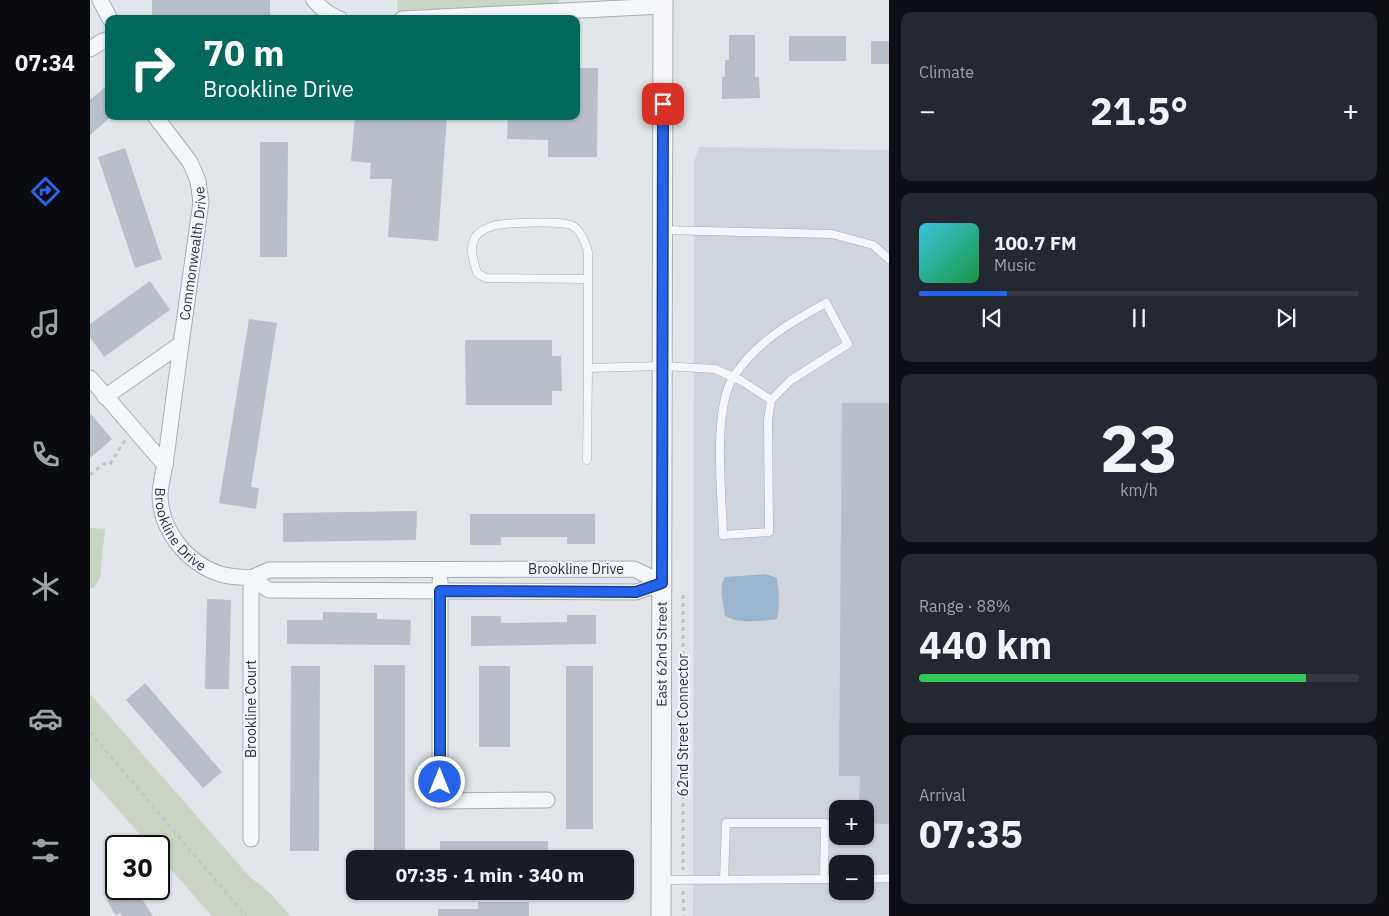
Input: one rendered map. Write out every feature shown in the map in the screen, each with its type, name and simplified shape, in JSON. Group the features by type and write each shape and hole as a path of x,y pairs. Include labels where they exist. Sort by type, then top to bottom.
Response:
{"street":[{"path":"100,0 108,15"},
{"path":"314,0 331,15"},
{"path":"467,15 663,3"},
{"name":"East 62nd Street","path":"661,916 663,3"},
{"path":"90,49 105,40"},
{"name":"Commonwealth Drive","path":"158,120 190,162 198,181 201,202 165,465"},
{"path":"105,396 182,344"},
{"name":"Brookline Drive","path":"90,378 165,465 160,498 166,522 178,544 196,562 211,570 226,575 251,578 269,590 636,592 662,583"},
{"name":"Brookline Drive","path":"251,578 268,570 634,569 662,583"},
{"path":"440,570 440,801 547,800"},
{"name":"Brookline Court","path":"251,578 251,839"}],"lane":[{"path":"587,460 588,368 588,279 588,252 583,237 572,225 558,222 498,225 486,228 476,236 471,252 477,273 486,278 588,279"},
{"path":"663,230 832,234 873,245 889,259"},
{"path":"826,303 848,344 791,380 771,400 768,420 769,532 723,534 720,427 723,404 732,377 754,350 790,322 826,303"},
{"path":"588,368 663,366 715,369 771,400"},
{"path":"724,880 726,823 825,823 824,879"},
{"path":"874,879 889,878"},
{"path":"661,880 829,879"}],"path":[{"path":"90,475 102,464 110,464 132,428"},
{"name":"62nd Street Connector","path":"682,595 683,855"},
{"path":"90,732 246,916"},
{"path":"684,904 684,916"}],"shaded area":[{"path":"699,147 889,150 889,916 693,916 694,162"}],"green space":[{"path":"397,0 559,0 555,15 398,15"},
{"path":"90,528 105,529 100,578 94,588 90,588"},
{"path":"90,694 249,876 271,894 290,916 212,916 170,868 170,835 140,835 90,778"}],"water":[{"path":"766,574 777,578 779,609 777,619 744,621 725,616 722,586 725,577"}],"building":[{"path":"152,0 270,0 270,15 152,15"},
{"path":"729,35 755,35 755,77 759,77 760,98 722,99 722,77 725,77 725,60 729,60"},
{"path":"789,36 846,36 846,61 789,61"},
{"path":"871,41 889,41 889,64 871,64"},
{"path":"580,68 598,68 597,157 548,157 548,140 507,139 508,120 580,120"},
{"path":"104,88 105,89 105,120 107,120 90,135 90,100"},
{"path":"355,120 447,120 438,241 388,237 392,179 370,179 371,163 351,161"},
{"path":"260,142 288,142 287,257 260,257"},
{"path":"125,148 162,259 135,268 98,157"},
{"path":"150,281 170,310 104,357 90,337 90,324"},
{"path":"249,319 277,323 251,487 259,488 256,509 219,503"},
{"path":"465,340 552,340 552,356 561,356 562,391 552,391 552,405 466,405"},
{"path":"842,403 889,403 889,824 874,823 874,800 859,800 860,776 839,776"},
{"path":"90,413 112,439 90,458"},
{"path":"417,511 416,540 283,542 283,513"},
{"path":"470,514 595,514 595,544 567,544 567,537 501,537 501,545 470,545"},
{"path":"207,599 231,600 229,689 205,689"},
{"path":"323,612 377,613 377,619 411,620 410,645 287,644 287,620 323,620"},
{"path":"567,615 596,615 596,644 471,646 471,616 501,616 501,623 567,622"},
{"path":"374,665 405,665 405,850 374,850"},
{"path":"291,666 320,666 319,851 290,851"},
{"path":"479,666 510,666 510,747 479,747"},
{"path":"566,666 593,666 593,829 566,829"},
{"path":"145,683 222,772 203,788 126,700"},
{"path":"440,841 548,841 548,850 440,850"},
{"path":"143,900 153,916 122,916 120,913 116,916 107,901"},
{"path":"478,902 529,902 529,916 438,916 438,909 478,909"}],"route":[{"path":"440,782 440,591 636,592 662,583 663,104"}]}
